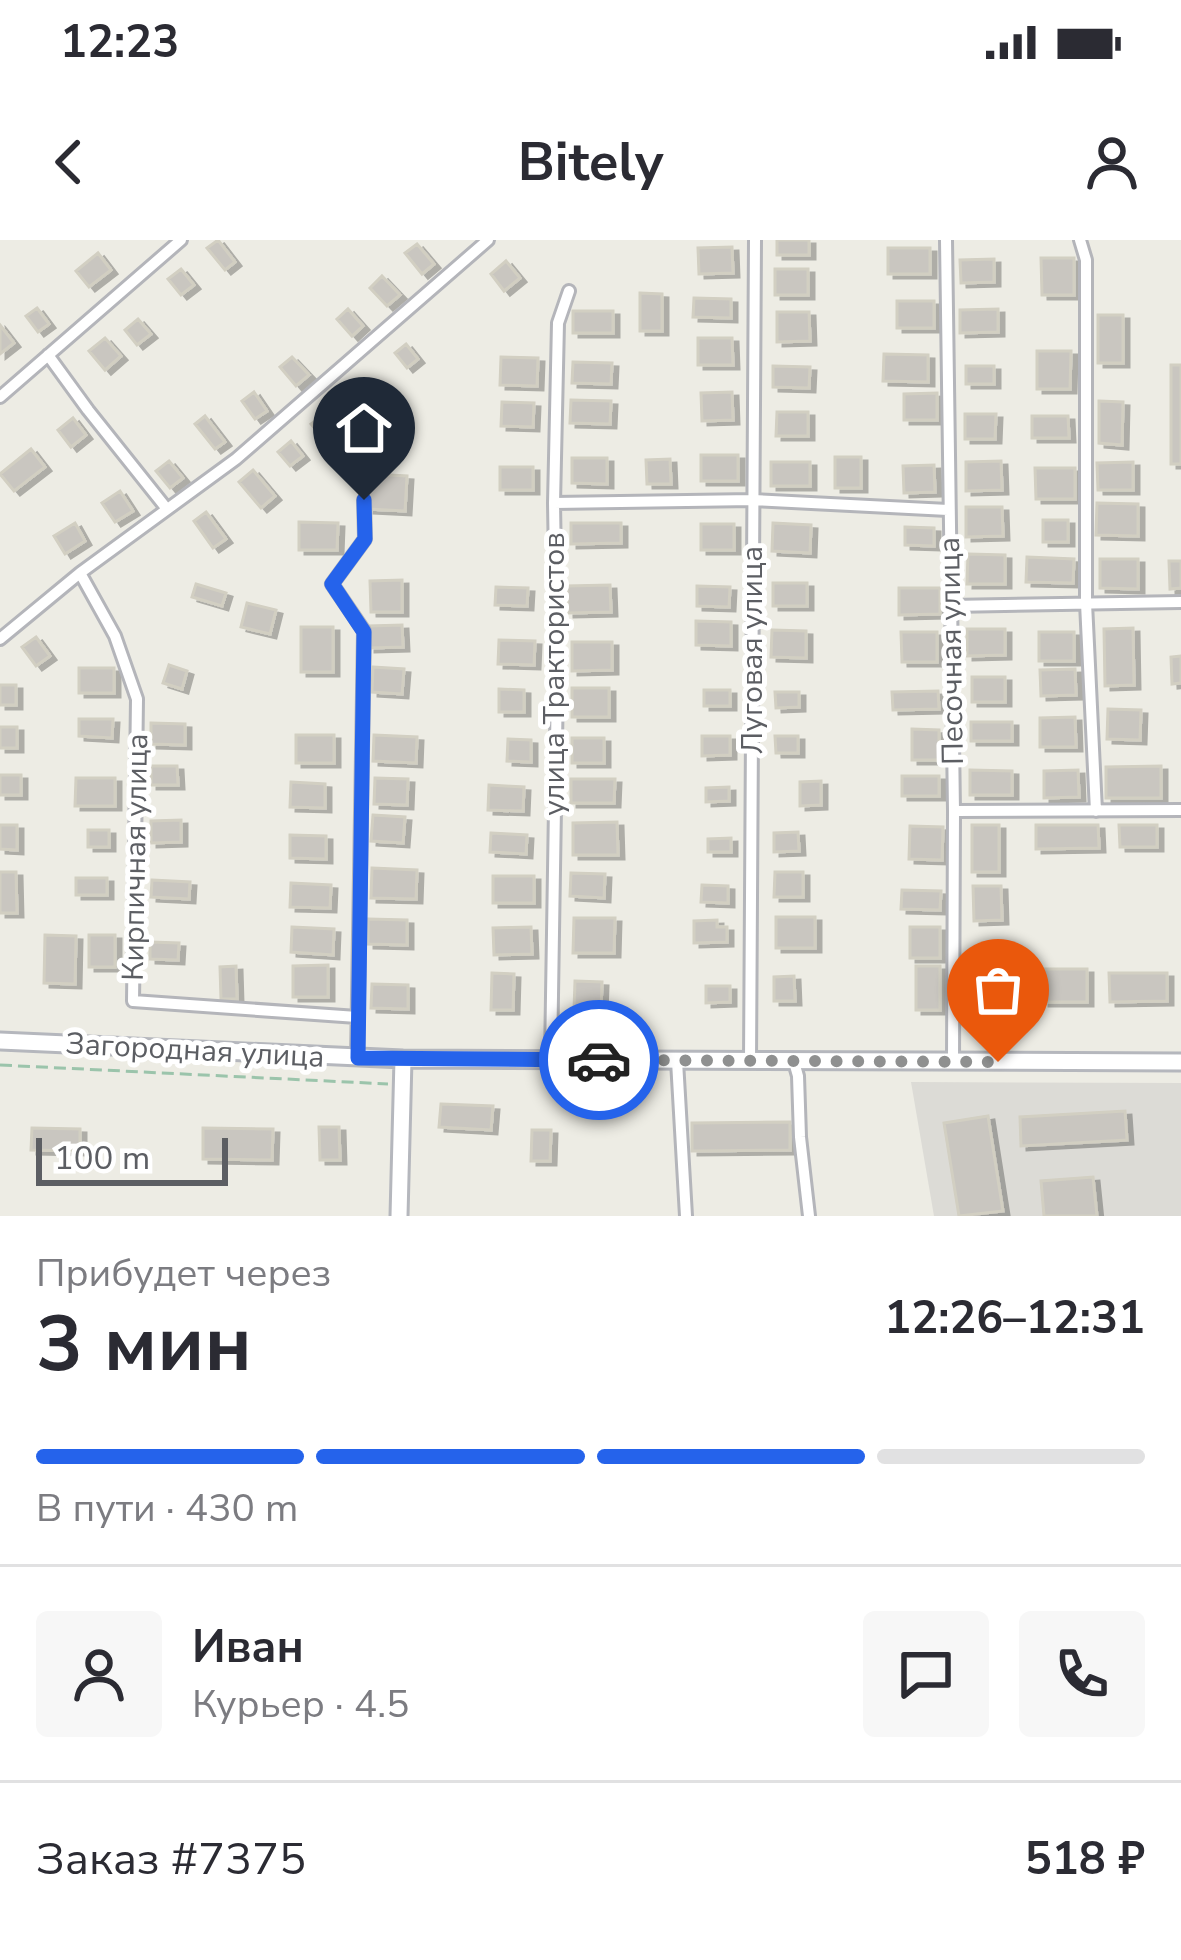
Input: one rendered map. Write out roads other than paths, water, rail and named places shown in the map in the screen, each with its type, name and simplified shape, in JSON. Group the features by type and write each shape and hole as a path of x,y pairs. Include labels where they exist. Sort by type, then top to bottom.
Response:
{"street":[{"path":"0,397 181,240"},
{"path":"0,639 80,573 236,459 488,240"},
{"name":"Луговая улица","path":"750,1061 755,240"},
{"name":"Песочная улица","path":"946,240 954,811 952,1062"},
{"path":"1079,240 1087,260 1086,603 1096,811"},
{"name":"улица Трактористов","path":"551,1060 554,503 558,323 568,291"},
{"path":"48,355 167,509"},
{"path":"358,1058 364,632 332,584 365,539 364,500"},
{"path":"554,503 753,500 948,511"},
{"name":"Кирпичная улица","path":"80,573 116,636 136,699 133,1000 357,1017"},
{"path":"951,606 1181,602"},
{"path":"954,811 1181,809"},
{"name":"Загородная улица","path":"0,1040 404,1060 1181,1063"},
{"path":"399,1216 404,1060"},
{"path":"677,1061 686,1216"},
{"path":"794,1062 799,1076 809,1216"}]}
